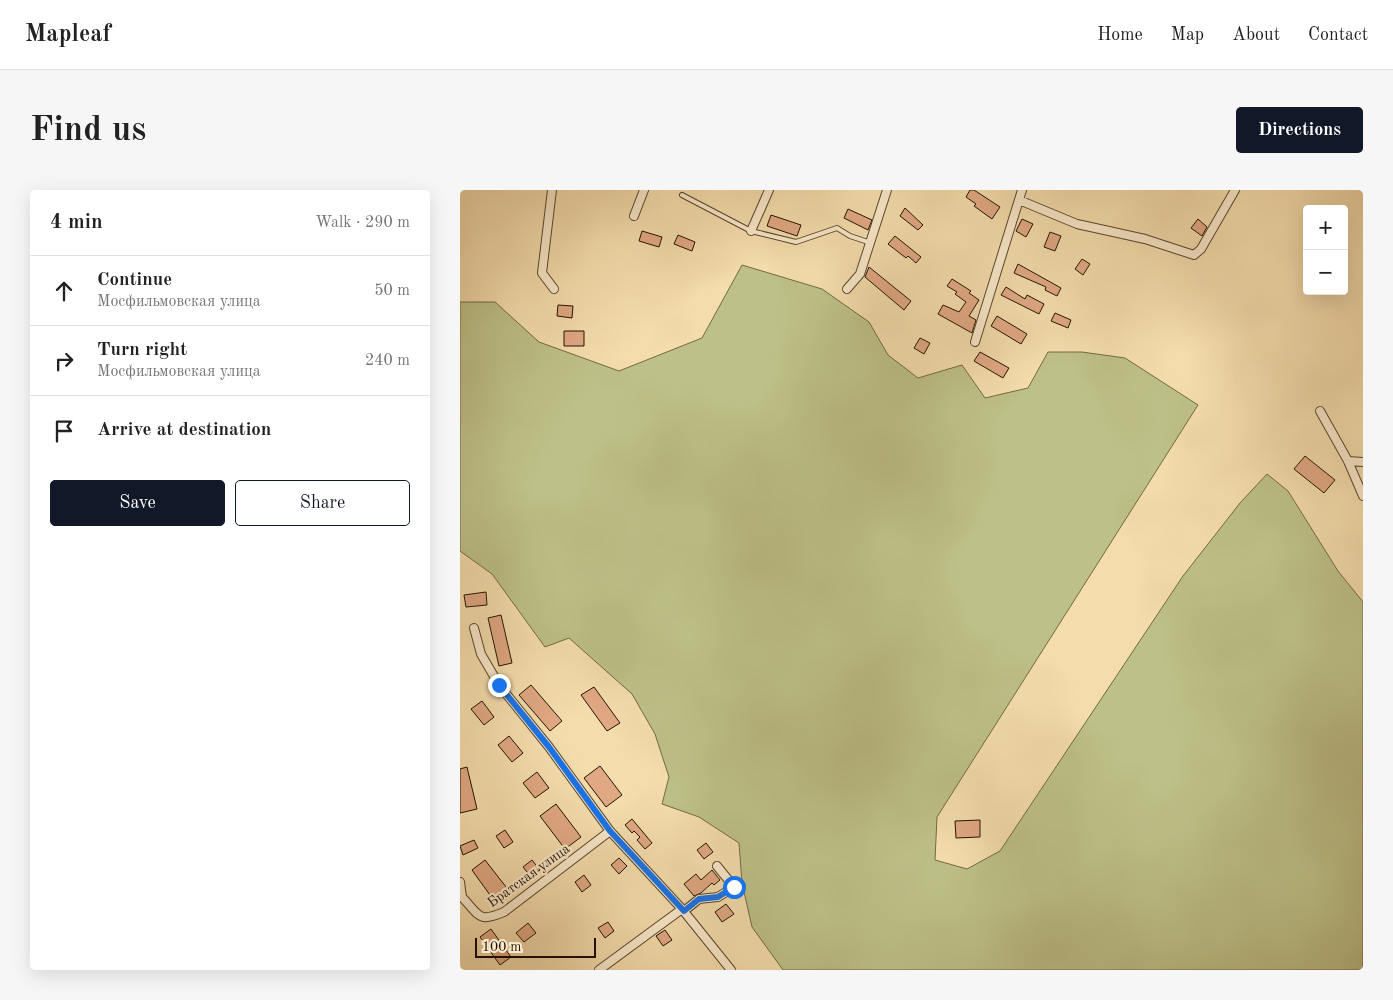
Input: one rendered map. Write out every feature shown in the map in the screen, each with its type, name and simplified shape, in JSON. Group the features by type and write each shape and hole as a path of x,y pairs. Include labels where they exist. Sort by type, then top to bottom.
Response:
{"street":[{"path":"552,190 542,273 554,289"},
{"path":"634,216 644,190"},
{"path":"751,231 769,190"},
{"path":"847,289 860,274 888,190"},
{"path":"976,342 1022,190"},
{"path":"1018,200 1077,224 1145,239 1194,255 1200,249 1236,190"},
{"path":"1320,411 1348,461 1363,496"},
{"path":"1348,461 1363,462"},
{"path":"474,628 481,654 499,685 549,747 610,831 683,910 731,970"},
{"name":"Братская улица","path":"461,898 480,916 489,918 504,912 610,831"},
{"path":"599,970 699,899 718,897 734,887 717,866"},
{"path":"460,882 461,898"}],"lane":[{"path":"682,195 751,231 796,242 836,228 850,236 871,243"}],"green space":[{"path":"742,265 822,289 869,322 888,355 918,378 962,365 985,398 1028,388 1048,352 1082,352 1125,358 1198,405 937,817 935,860 967,869 1000,851 1183,576 1240,503 1267,474 1288,491 1338,571 1363,602 1363,970 783,970 752,927 742,883 739,843 699,817 662,804 669,777 655,734 632,694 569,638 545,647 492,574 460,551 460,302 495,302 539,342 619,371 702,338"}],"building":[{"path":"970,190 974,190 1000,207 992,219 974,206 976,204 966,197"},
{"path":"905,208 923,225 918,230 900,216"},
{"path":"848,209 872,220 868,230 844,218"},
{"path":"771,215 801,225 797,236 767,226"},
{"path":"1022,219 1033,224 1026,237 1016,231"},
{"path":"1198,219 1207,227 1202,236 1191,228"},
{"path":"642,231 662,237 659,247 639,241"},
{"path":"1050,232 1061,236 1055,251 1044,247"},
{"path":"678,235 695,242 692,251 674,244"},
{"path":"895,236 921,257 916,263 888,244"},
{"path":"1082,259 1090,264 1083,275 1075,269"},
{"path":"1018,264 1061,288 1057,296 1045,290 1046,287 1014,273"},
{"path":"869,267 911,301 904,310 865,277"},
{"path":"952,279 971,291 969,293 979,300 969,316 976,320 972,333 938,314 943,305 959,312 966,302 955,294 957,292 947,286"},
{"path":"1006,287 1025,299 1027,295 1044,304 1039,314 1001,295"},
{"path":"558,305 573,306 572,318 557,316"},
{"path":"1055,313 1071,320 1068,328 1051,321"},
{"path":"997,316 1027,334 1021,344 991,326"},
{"path":"564,331 584,331 584,346 564,346"},
{"path":"920,338 930,343 924,354 914,348"},
{"path":"980,352 1009,368 1003,378 974,361"},
{"path":"1305,456 1335,480 1324,493 1294,469"},
{"path":"486,592 487,605 466,607 464,595"},
{"path":"501,615 512,663 499,666 488,618"},
{"path":"531,685 562,721 550,731 519,695"},
{"path":"594,687 620,723 607,731 581,695"},
{"path":"482,701 494,717 484,725 471,709"},
{"path":"509,736 523,753 512,762 498,745"},
{"path":"600,766 622,795 606,807 584,778"},
{"path":"467,767 477,809 460,813 460,769"},
{"path":"537,772 549,788 535,798 523,783"},
{"path":"556,804 581,837 565,849 540,816"},
{"path":"632,819 652,843 645,849 637,840 640,837 634,831 632,833 625,825"},
{"path":"980,820 980,837 956,838 955,821"},
{"path":"505,830 513,842 504,848 496,836"},
{"path":"474,840 478,848 463,855 460,846"},
{"path":"706,843 713,852 704,859 697,850"},
{"path":"619,858 627,866 619,874 611,865"},
{"path":"485,860 510,892 495,902 472,870"},
{"path":"532,860 540,870 531,877 523,867"},
{"path":"712,870 720,880 714,885 712,883 701,893 694,896 684,884 696,874 701,880"},
{"path":"584,875 591,885 582,892 575,882"},
{"path":"726,904 734,914 722,922 715,912"},
{"path":"608,922 614,931 605,938 598,928"},
{"path":"528,923 536,933 524,942 516,933"},
{"path":"491,929 511,957 500,965 480,937"},
{"path":"665,930 672,940 663,946 656,936"}],"route":[{"path":"499,685 549,747 610,831 684,911 699,899 718,897 734,887"}]}
